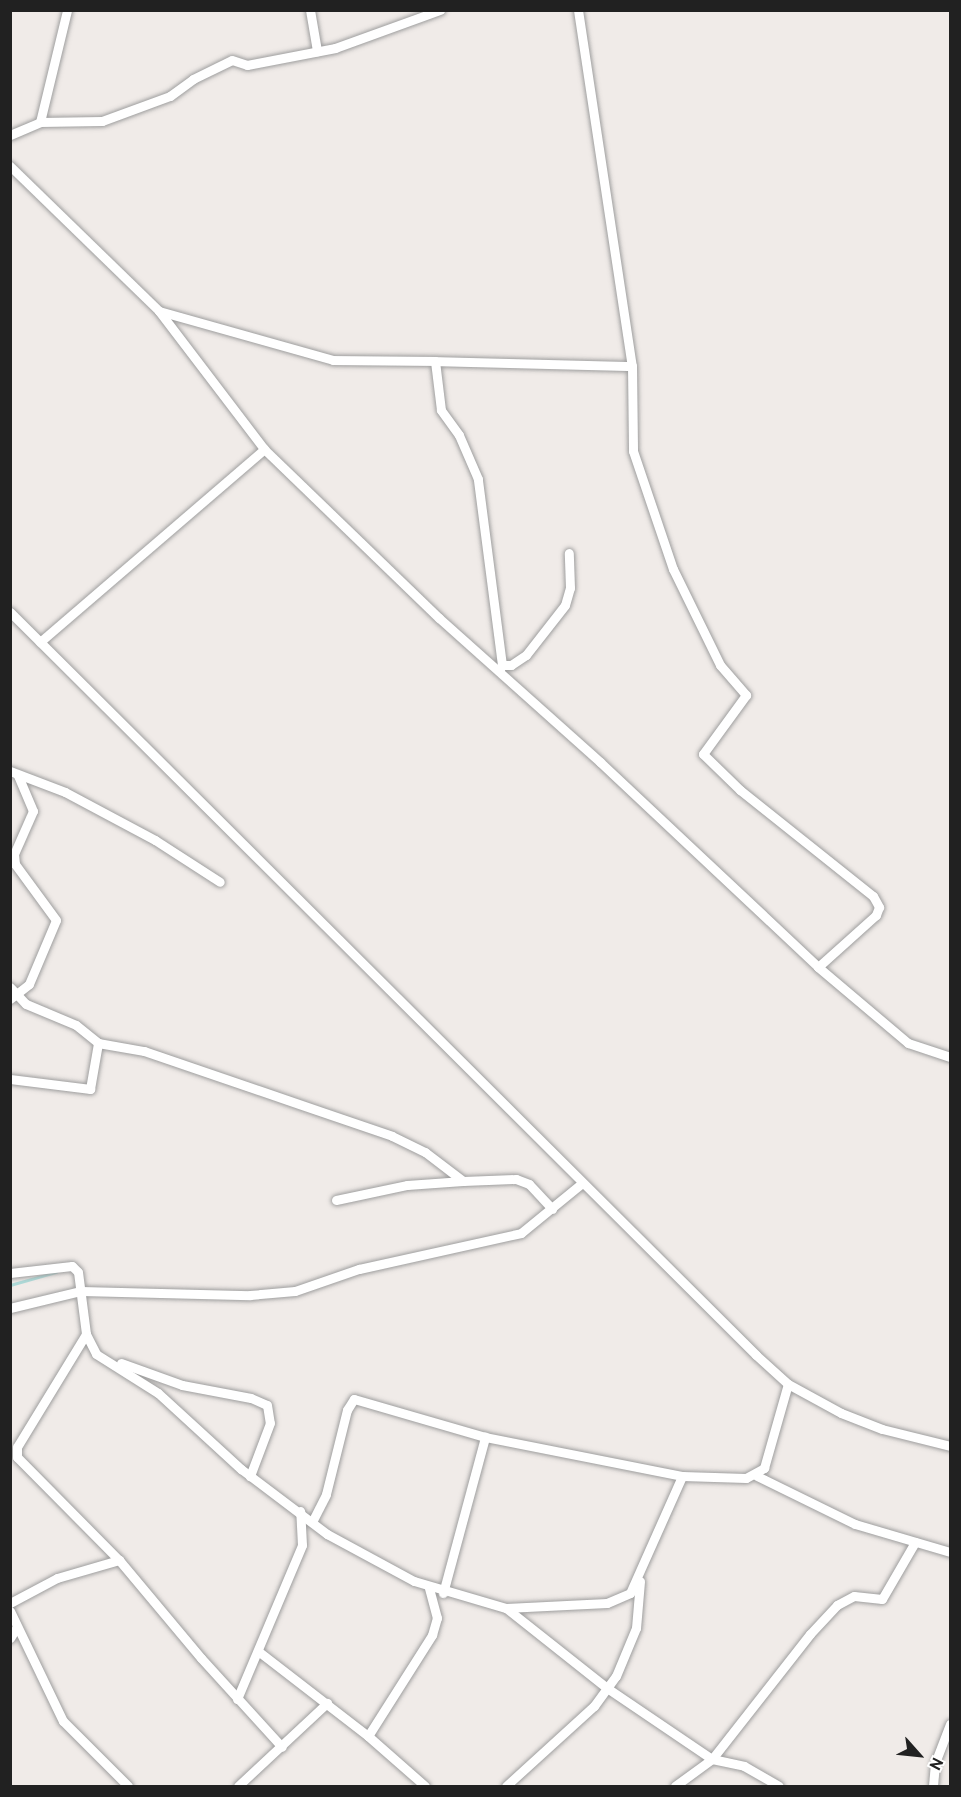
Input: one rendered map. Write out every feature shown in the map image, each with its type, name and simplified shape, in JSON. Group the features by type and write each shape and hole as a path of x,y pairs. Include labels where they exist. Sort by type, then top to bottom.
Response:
{"street":[{"path":"40,122 67,10"},
{"path":"310,10 317,51"},
{"path":"10,135 40,122 102,122 170,96 193,79 232,60 247,65 317,51 440,10"},
{"path":"578,10 632,366 633,451 673,569 720,665 746,695 703,754 740,790 873,896 879,907 876,915 818,967"},
{"path":"12,170 159,311 264,449 818,967 908,1043 951,1058"},
{"path":"159,311 333,360 632,366"},
{"path":"435,361 441,410 459,435 478,479 500,668"},
{"path":"40,642 264,449"},
{"path":"500,668 511,665 526,655 565,605 570,588 569,553"},
{"path":"10,612 582,1183 788,1384 862,1422 951,1446"},
{"path":"14,773 65,792 155,840 220,882"},
{"path":"14,773 33,811 14,854 15,864 56,921 29,984 14,997"},
{"path":"10,987 14,997 76,1025 98,1043 144,1051 392,1137 425,1152 463,1181"},
{"path":"10,1078 90,1089 98,1043"},
{"path":"336,1200 407,1185 516,1179 537,1189 552,1209"},
{"path":"10,1308 81,1291 280,1293 358,1269 504,1239 521,1233 582,1183"},
{"path":"10,1273 72,1266 78,1272 86,1334 96,1354 158,1393 250,1476 312,1522 351,1548 443,1593 506,1608 607,1603 630,1593 641,1573 682,1476"},
{"path":"86,1334 16,1455 119,1560 237,1699 282,1747"},
{"path":"96,1354 182,1385 251,1398 267,1405 270,1423 250,1476"},
{"path":"757,1476 767,1461 788,1384"},
{"path":"312,1522 326,1494 345,1417 354,1399 484,1437 682,1476 757,1476 855,1524 951,1552"},
{"path":"443,1593 484,1437"},
{"path":"237,1699 302,1545 300,1511"},
{"path":"675,1786 712,1760 830,1611 854,1596 878,1601 885,1596 915,1542"},
{"path":"10,1603 57,1578 119,1560"},
{"path":"506,1786 594,1706 607,1688 632,1642 641,1573"},
{"path":"368,1736 432,1635 437,1618 429,1588"},
{"path":"506,1608 607,1688 712,1760 744,1766 779,1786"},
{"path":"10,1611 63,1721 128,1786"},
{"path":"10,1638 18,1627"},
{"path":"258,1651 368,1736 425,1786"},
{"path":"238,1786 327,1704"},
{"path":"933,1786 933,1773 950,1728"}],"waterway":[{"path":"10,1285 56,1272"}]}
